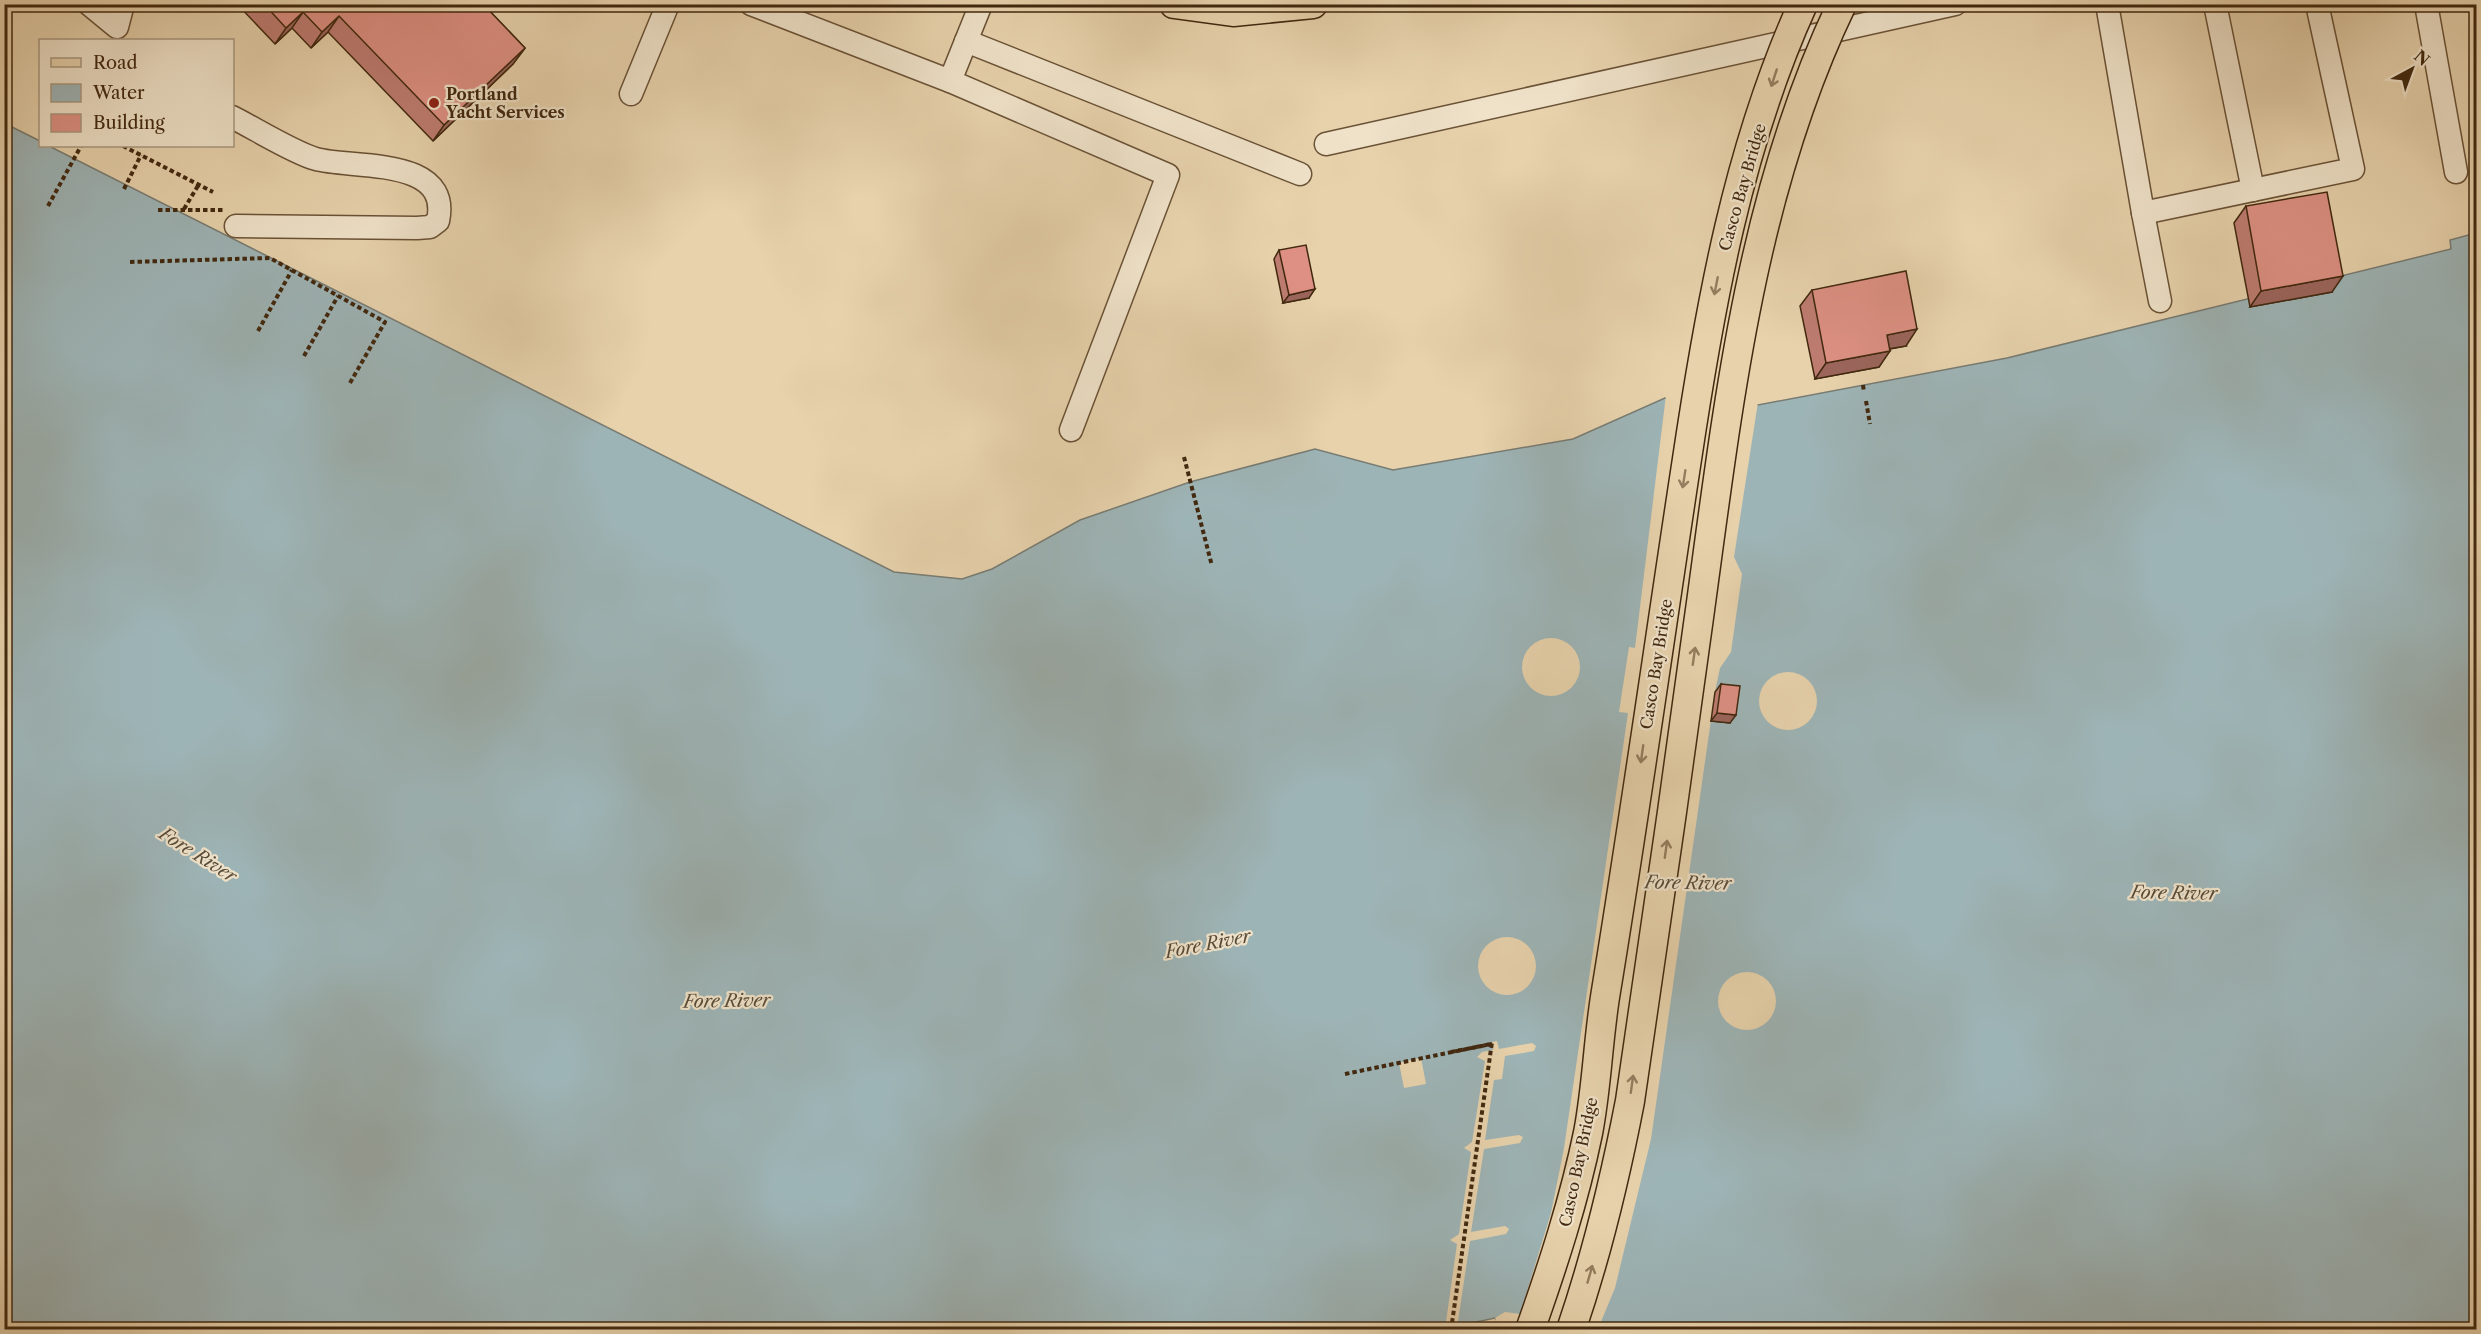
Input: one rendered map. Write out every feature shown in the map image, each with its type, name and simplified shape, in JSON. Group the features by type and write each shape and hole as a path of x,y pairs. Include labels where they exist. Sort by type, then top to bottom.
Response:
{"main road":[{"path":"1174,4 1233,12 1313,4"},
{"name":"Casco Bay Bridge","path":"1530,1329 1560,1245 1588,1132 1605,998 1699,377 1720,266 1750,153 1787,40 1803,4"},
{"name":"Casco Bay Bridge","path":"1572,1329 1589,1279 1613,1190 1630,1101 1710,537 1747,304 1766,215 1786,147 1809,79 1842,4"}],"lane":[{"path":"89,4 123,34"},
{"path":"123,4 123,34"},
{"path":"631,94 668,4"},
{"path":"751,4 950,81 1168,175 1071,430"},
{"path":"950,81 981,4"},
{"path":"1326,144 1955,4"},
{"path":"2107,4 2160,301"},
{"path":"2215,4 2253,190"},
{"path":"2143,213 2353,169 2317,4"},
{"path":"2426,4 2456,172"},
{"path":"966,41 1300,174"},
{"path":"233,218 424,227 438,221 441,207 432,188 419,177 392,168 315,159 234,118"}],"path":[{"path":"48,206 80,147"},
{"path":"125,147 213,192"},
{"path":"124,189 141,155"},
{"path":"184,210 199,184"},
{"path":"158,210 184,210 233,218"},
{"path":"130,262 270,258 292,270 385,322 350,383"},
{"path":"258,331 292,270"},
{"path":"304,356 338,296"},
{"path":"1863,385 1864,392"},
{"path":"1866,401 1870,424"},
{"path":"1184,457 1212,566"},
{"path":"1345,1074 1492,1043 1451,1329"}],"water":[{"name":"Fore River","path":"4,123 39,140 39,147 51,147 894,572 962,579 992,569 1080,520 1190,482 1315,449 1393,470 1573,439 1665,398 1758,405 2007,358 2451,249 2450,240 2476,233 2476,1329 1598,1330 1600,1325 1498,1322 1495,1318 1438,1330 5,1329"}],"pier":[{"path":"1666,395 1758,402 1734,557 1742,574 1731,652 1720,668 1715,692 1651,1139 1615,1288 1598,1329 1498,1325 1495,1318 1505,1312 1520,1314 1551,1213 1564,1148 1628,713 1619,712 1629,647 1635,648"},
{"path":"1551,638 1567,643 1575,651 1580,667 1575,683 1567,691 1551,696 1535,691 1527,683 1522,667 1527,651 1535,643"},
{"path":"1788,672 1804,677 1812,685 1817,701 1812,717 1804,725 1788,730 1772,725 1764,717 1759,701 1764,685 1772,677"},
{"path":"1507,937 1523,942 1531,950 1536,966 1531,982 1523,990 1507,995 1491,990 1483,982 1478,966 1483,950 1491,942"},
{"path":"1747,972 1763,977 1771,985 1776,1001 1771,1017 1763,1025 1747,1030 1731,1025 1723,1017 1718,1001 1723,985 1731,977"},
{"path":"1497,1041 1499,1049 1532,1043 1536,1046 1534,1051 1505,1056 1502,1079 1494,1080 1485,1140 1519,1135 1523,1137 1520,1143 1484,1149 1471,1232 1505,1226 1509,1229 1506,1234 1470,1241 1457,1328 1445,1329 1457,1244 1450,1240 1459,1234 1471,1152 1464,1148 1472,1142 1485,1061 1477,1057 1482,1052 1493,1050 1492,1042"},
{"path":"1421,1058 1426,1084 1404,1088 1399,1063"}],"building":[{"name":"Portland Yacht Services","path":"264,4 483,4 525,48 444,125 339,16 322,32 303,12 286,28"},
{"path":"2327,192 2343,276 2261,291 2246,206"},
{"path":"1306,245 1315,289 1289,295 1279,250"},
{"path":"1906,271 1917,329 1887,335 1890,351 1826,363 1812,290"},
{"path":"1721,684 1740,686 1736,715 1717,713"}],"place":[{"name":"Portland Yacht Services","path":"434,103"}]}
